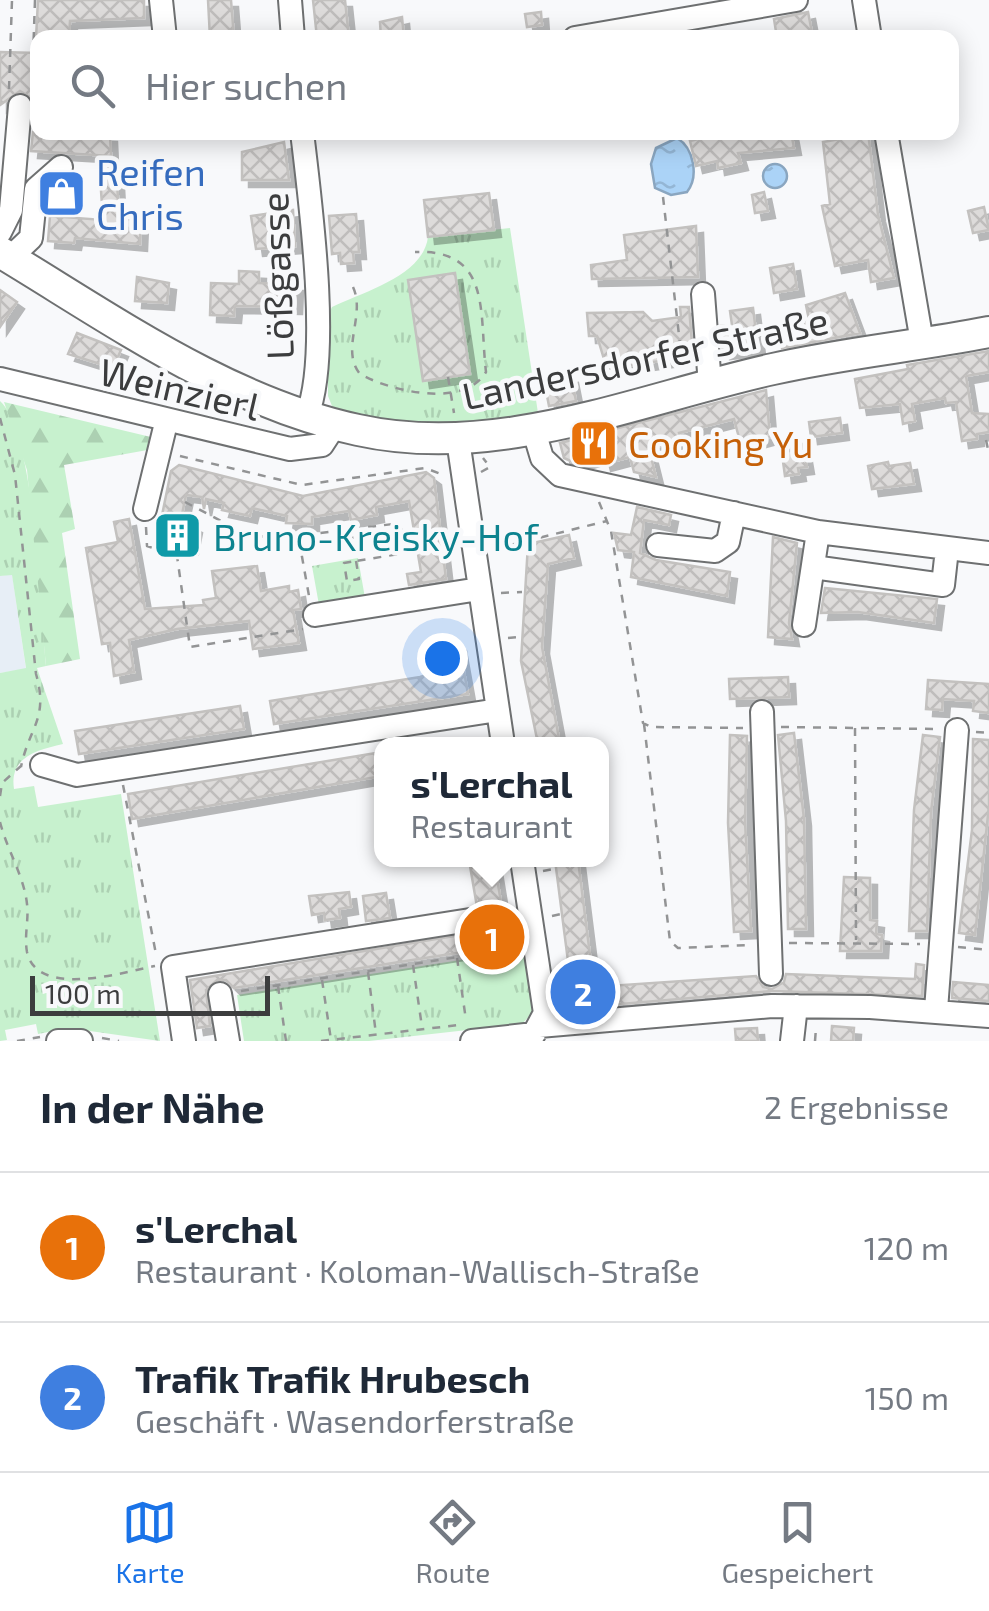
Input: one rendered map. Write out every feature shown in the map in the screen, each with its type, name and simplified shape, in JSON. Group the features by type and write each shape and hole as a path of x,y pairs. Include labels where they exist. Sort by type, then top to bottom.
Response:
{"main road":[{"name":"Landersdorfer Straße","path":"3,248 192,366 321,420 388,436 456,427 533,428 703,378 989,332"}],"street":[{"path":"161,0 164,30"},
{"path":"290,0 292,30"},
{"path":"622,30 796,0"},
{"path":"864,0 869,30"},
{"path":"3,248 23,108"},
{"name":"Lößgasse","path":"303,140 316,306 314,386 321,420"},
{"path":"887,140 922,342"},
{"path":"3,248 30,238 36,189 61,166"},
{"path":"703,294 703,378"},
{"name":"Weinzierl","path":"0,379 166,422 310,449 322,445 321,420"},
{"path":"145,509 166,422"},
{"path":"456,427 484,592 502,737"},
{"path":"533,428 549,468 594,482 818,532 989,553"},
{"path":"658,545 715,552 728,542 734,513"},
{"path":"804,625 818,532"},
{"path":"813,567 942,585 947,549"},
{"path":"313,617 340,607 380,600 484,592"},
{"path":"31,766 77,775 498,710"},
{"path":"762,720 778,996 792,1041"},
{"path":"936,1010 957,730"},
{"path":"532,867 534,945 545,1012 538,1035"},
{"path":"184,1041 173,967 470,920"},
{"path":"220,994 228,1041"},
{"path":"473,1030 538,1035 778,996 989,1016"},
{"path":"58,1041 81,1041"}],"path":[{"path":"12,0 23,108"},
{"path":"32,30 35,0"},
{"path":"23,108 30,45"},
{"path":"662,197 682,362 703,378"},
{"path":"353,287 359,308 352,357 360,374 404,392 472,386 486,372 476,282 457,256 442,251 415,252"},
{"path":"448,377 456,427"},
{"path":"0,418 15,475 36,674 42,697 31,766 2,783 0,796"},
{"path":"986,440 989,454"},
{"path":"160,451 302,485 426,468 443,476"},
{"path":"594,482 607,521 644,723 651,727 762,720 989,733"},
{"path":"184,502 240,531 273,539 393,524 404,531 416,551 356,561 351,530"},
{"path":"145,509 146,546 177,556 190,646 313,617 299,538"},
{"path":"483,552 607,521"},
{"path":"441,546 463,542"},
{"path":"484,592 522,592"},
{"path":"855,726 856,942"},
{"path":"0,822 24,890 27,950 32,964 57,979 77,980 162,965 139,877 122,779"},
{"path":"539,867 554,869"},
{"path":"220,994 534,945"},
{"path":"321,1041 423,1030 473,1030 457,957"},
{"path":"413,964 423,1030"},
{"path":"368,971 376,1035"},
{"path":"322,978 332,1040"},
{"path":"278,985 286,1041"}],"shaded area":[{"path":"12,574 26,669 0,673 0,576"}],"green space":[{"path":"510,228 538,413 462,423 404,424 352,416 332,406 328,396 328,315 332,307 404,272 424,251 428,237"},
{"path":"0,401 12,419 29,484 46,666 37,668 63,744 35,752 20,762 14,789 34,786 38,807 121,794 160,1041 69,1028 38,1034 36,1024 5,1030 7,1040 0,1041 0,673 26,668 12,575 0,576"},
{"path":"4,402 155,438 153,449 64,465 75,529 62,533 80,659 46,666 27,470"},
{"path":"358,558 365,598 319,605 312,566"},
{"path":"525,950 534,1011 522,1024 369,1041 244,1041 237,995"}],"water":[{"path":"673,140 683,143 694,171 687,192 671,195 655,188 651,164 656,148"},
{"path":"775,164 787,176 775,188 763,176"}],"building":[{"path":"38,0 144,0 144,18 70,21 69,30 36,30"},
{"path":"208,0 231,0 233,30 210,30"},
{"path":"313,0 345,0 348,30 316,30"},
{"path":"541,12 542,25 527,27 525,14"},
{"path":"808,12 811,30 776,30 774,19"},
{"path":"402,17 403,30 380,30 380,22"},
{"path":"0,52 30,53 30,97 20,91 0,105"},
{"path":"32,140 110,140 111,156 31,151"},
{"path":"792,140 794,148 738,153 741,163 718,168 717,161 696,166 690,141"},
{"path":"869,140 878,215 894,278 871,282 868,260 835,266 822,206 830,204 823,142"},
{"path":"284,142 289,180 242,180 242,152"},
{"path":"99,161 116,161 119,219 141,220 140,244 75,238 74,243 48,241 50,216 103,220"},
{"path":"764,192 768,211 755,213 752,195"},
{"path":"489,193 494,230 428,237 424,200"},
{"path":"984,207 989,230 973,233 968,211"},
{"path":"293,210 295,246 256,249 251,216"},
{"path":"356,214 359,252 353,252 354,263 341,264 340,253 332,254 329,216"},
{"path":"696,226 698,277 592,279 591,265 627,260 624,235"},
{"path":"793,264 797,289 774,293 770,268"},
{"path":"239,271 259,272 259,283 296,284 295,307 235,306 234,316 210,315 211,283 239,284"},
{"path":"455,273 470,374 423,381 408,280"},
{"path":"137,277 169,283 167,303 135,301"},
{"path":"0,290 17,302 0,327"},
{"path":"845,293 860,333 782,348 778,327 809,320 806,305"},
{"path":"680,307 689,307 693,356 607,369 597,336 589,336 587,313 643,312 652,321 681,317"},
{"path":"753,308 758,348 723,352 721,326 732,325 730,311"},
{"path":"77,333 121,350 113,368 68,354"},
{"path":"989,351 989,372 966,376 972,413 989,414 989,432 977,434 977,439 962,441 956,402 946,403 945,398 912,404 915,421 903,424 900,404 860,408 855,379 908,369 907,365"},
{"path":"571,376 576,401 549,406 544,380"},
{"path":"766,390 770,437 741,445 734,419 679,433 681,440 649,449 656,477 634,472 630,457 604,464 602,456 577,464 564,458 560,443"},
{"path":"840,418 842,433 811,437 809,422"},
{"path":"803,444 807,467 798,468 799,474 785,476 781,447"},
{"path":"888,462 889,466 910,463 914,484 872,489 868,466"},
{"name":"Bruno-Kreisky-Hof","path":"179,465 303,496 426,472 434,478 446,579 409,585 407,574 421,572 409,501 376,507 377,515 351,520 349,511 312,517 312,524 286,523 287,516 252,508 250,516 222,510 224,503 206,499 204,509 202,497 186,495 181,519 195,526 191,547 166,541 159,530 171,471"},
{"path":"637,507 671,515 669,525 644,520 640,553 656,560 730,572 727,596 631,577 634,552 618,550 614,533 631,535"},
{"path":"129,519 145,609 204,605 203,600 216,598 212,571 257,566 261,591 289,586 289,592 298,590 301,609 293,610 299,643 253,649 249,621 177,629 129,640 134,672 114,676 110,643 102,644 86,548 118,542 114,522"},
{"path":"569,535 574,558 548,564 542,647 559,737 537,737 521,661 528,544"},
{"path":"773,537 797,543 789,623 792,639 768,637"},
{"path":"825,588 937,599 934,623 858,612 821,613"},
{"path":"459,644 468,694 274,724 270,701 420,677 433,673 429,650"},
{"path":"788,677 789,697 730,699 729,679"},
{"path":"928,680 989,684 989,713 973,711 974,701 943,699 942,710 926,709"},
{"path":"240,706 244,729 79,754 75,731"},
{"path":"794,733 804,819 806,929 788,929 786,821 778,735"},
{"path":"730,735 747,736 745,822 751,931 734,932 728,823"},
{"path":"923,735 940,737 931,812 927,931 909,931 914,810"},
{"path":"973,739 989,740 989,806 975,935 959,933 972,830"},
{"path":"374,753 374,777 132,819 128,794"},
{"path":"470,867 495,867 508,945 234,988 226,980 217,980 206,990 210,1026 197,1028 190,980 479,932 485,919 477,907"},
{"path":"556,867 579,867 594,987 756,976 763,987 772,989 784,982 786,974 915,979 916,964 924,965 922,996 772,991 574,1008"},
{"path":"844,877 870,878 870,920 877,921 876,934 882,935 881,951 840,951"},
{"path":"349,892 351,907 339,909 340,918 325,920 324,913 312,915 309,896"},
{"path":"386,893 390,918 366,921 363,896"},
{"path":"953,982 989,985 989,1001 952,998"},
{"path":"832,1026 854,1028 853,1041 831,1041"},
{"path":"757,1028 758,1041 736,1041 735,1029"}],"place":[{"name":"Reifen Chris","path":"61,193"},
{"name":"Cooking Yu","path":"593,443"},
{"name":"Bruno-Kreisky-Hof","path":"178,536"},
{"name":"s'Lerchal","path":"492,937"},
{"name":"Trafik Trafik Hrubesch","path":"583,992"}]}
